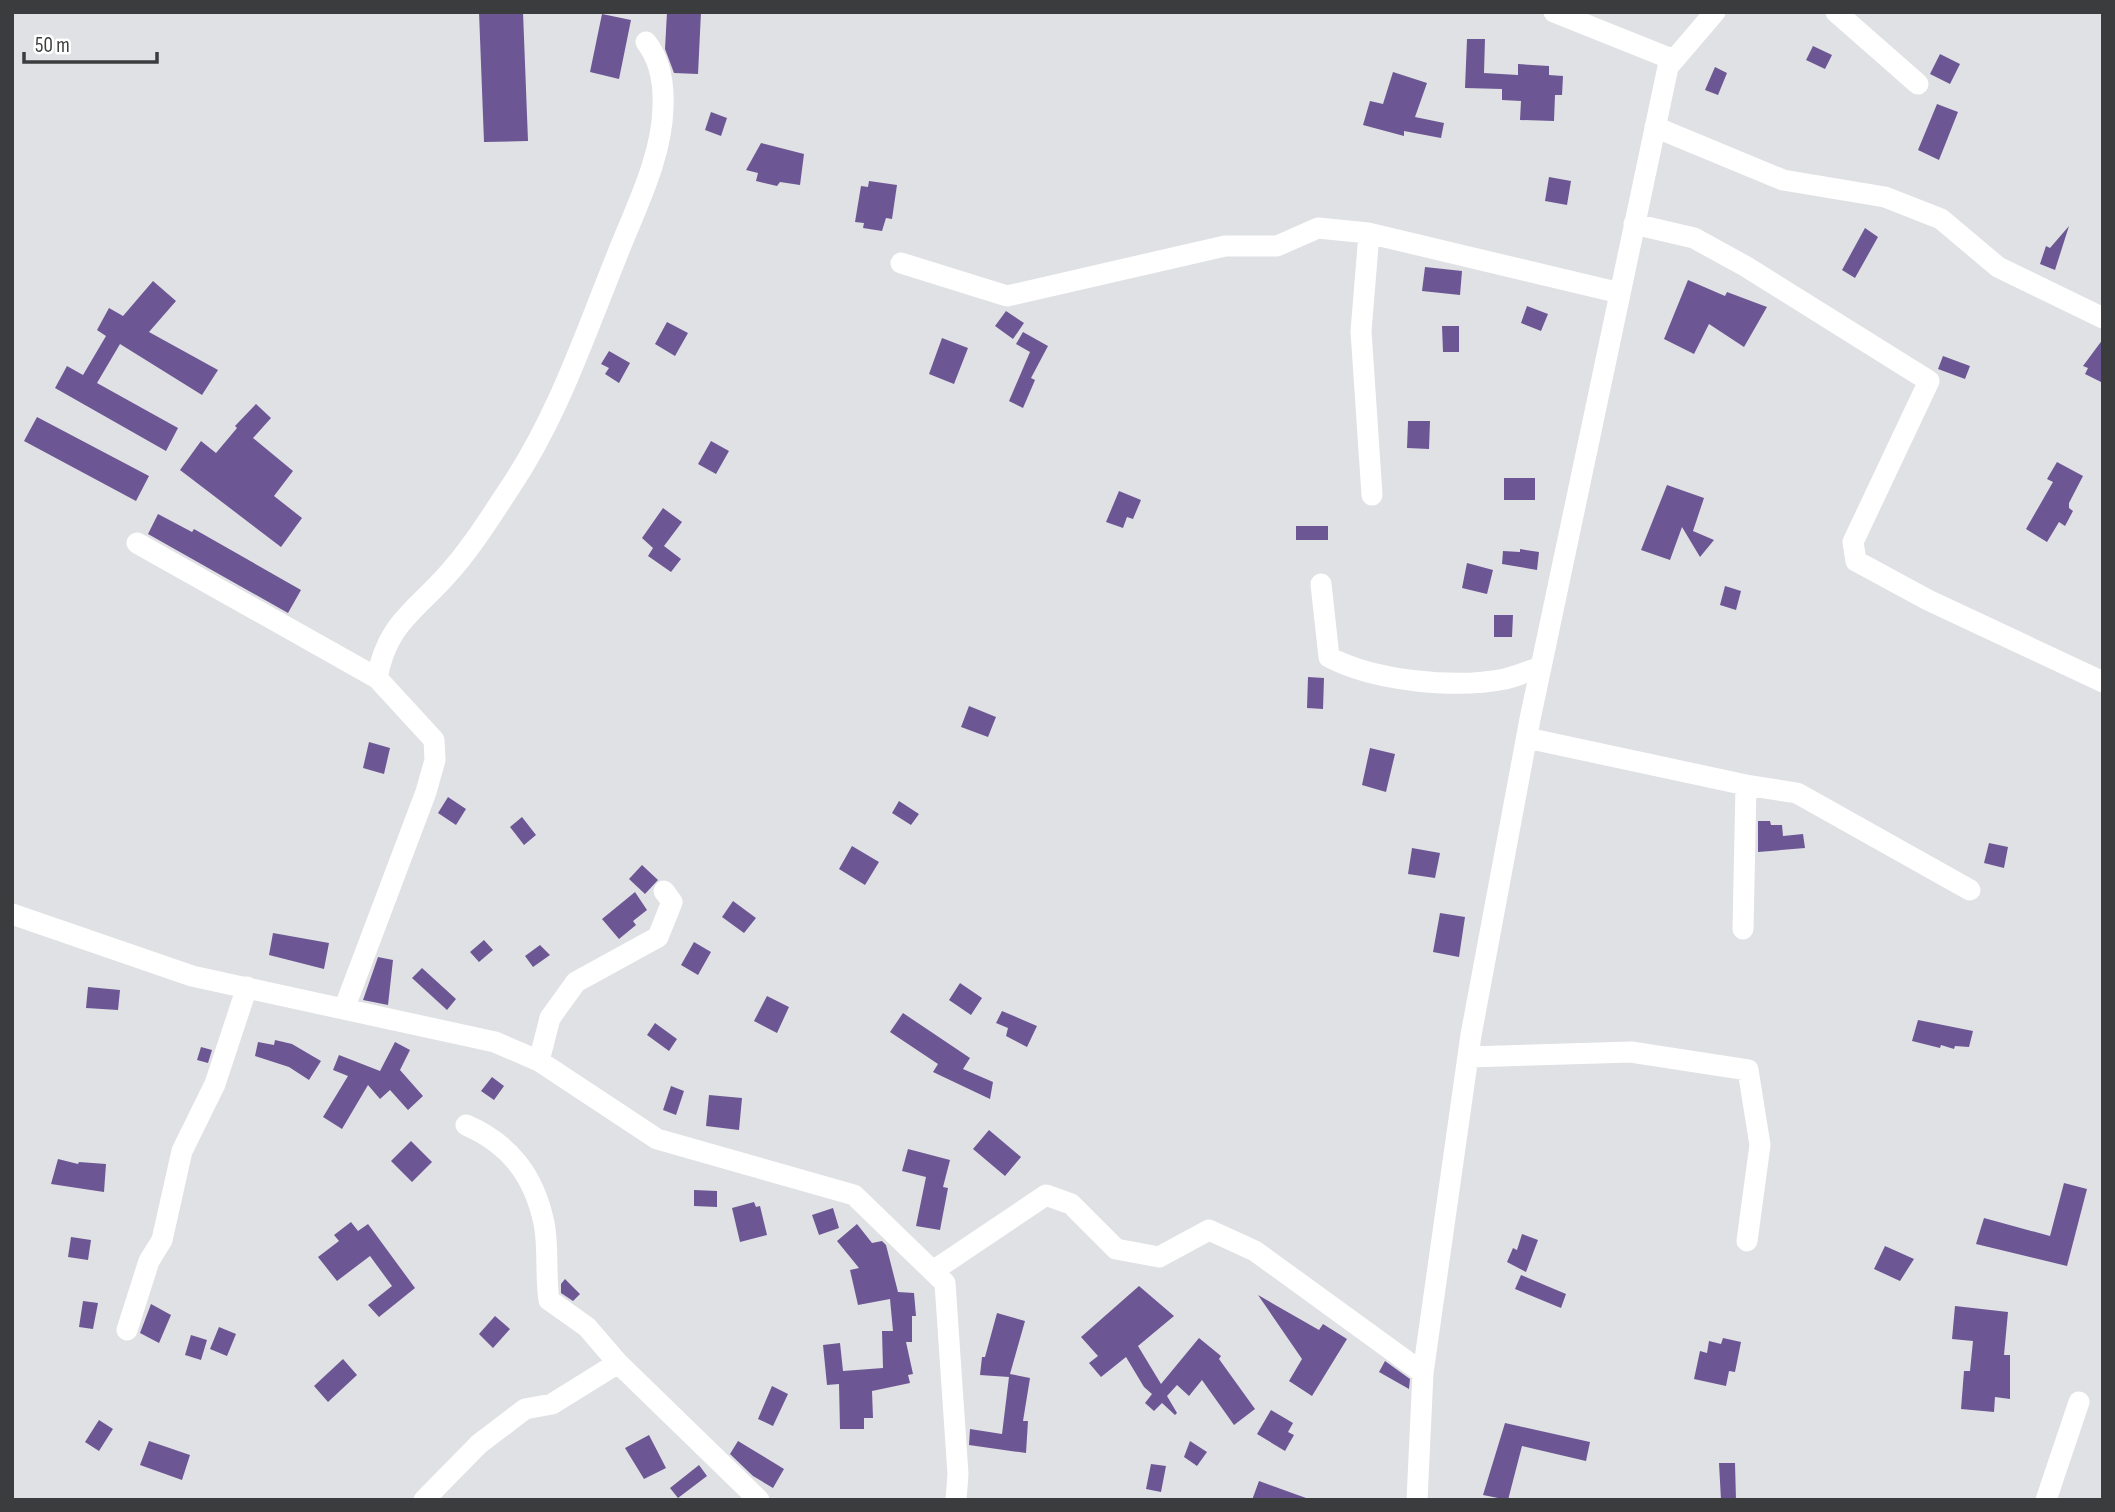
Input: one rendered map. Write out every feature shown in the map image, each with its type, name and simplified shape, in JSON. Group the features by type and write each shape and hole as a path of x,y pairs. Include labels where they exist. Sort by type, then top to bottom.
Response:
{"street":[{"path":"1554,12 1674,60"},
{"path":"1417,1500 1423,1373 1468,1057 1541,667 1668,67 1715,12"},
{"path":"1836,12 1918,85"},
{"path":"377,678 382,651 414,606 447,576 510,489 551,420 637,206 660,135 662,79 654,52 646,42"},
{"path":"1655,127 1783,180 1885,197 1941,219 1998,267 2103,318"},
{"path":"1634,224 1694,239 1745,266 1929,381 1853,542 1856,561 1928,600 2103,682"},
{"path":"901,262 1007,296 1225,246 1277,246 1318,228 1369,234 1620,293"},
{"path":"1369,234 1360,331 1372,495"},
{"path":"137,543 377,678 434,740 435,760 426,792 344,1009"},
{"path":"1321,584 1329,657 1347,667 1420,683 1504,679 1541,667"},
{"path":"1527,738 1746,785 1797,793 1970,890"},
{"path":"1743,929 1746,785"},
{"path":"539,1061 550,1018 576,982 658,937 672,902 664,891"},
{"path":"12,914 192,976 495,1042 539,1061 657,1139 854,1195 945,1283 958,1474 956,1500"},
{"path":"127,1330 149,1261 162,1240 182,1151 215,1084 247,987"},
{"path":"1468,1057 1631,1052 1748,1070 1760,1145 1748,1241"},
{"path":"466,1125 488,1135 524,1168 544,1224 549,1300 587,1327 618,1363 759,1500"},
{"path":"933,1271 1046,1195 1071,1204 1116,1249 1159,1256 1209,1230 1255,1251 1423,1373"},
{"path":"424,1500 479,1444 525,1409 552,1404 618,1363"},
{"path":"2046,1500 2079,1402"}],"building":[{"path":"479,12 523,12 528,141 484,142"},
{"path":"667,12 701,12 698,74 674,73 665,49"},
{"path":"602,14 631,20 619,79 590,72"},
{"path":"1467,39 1485,39 1484,73 1518,75 1518,64 1549,66 1549,75 1563,76 1562,95 1555,95 1554,121 1520,120 1521,101 1502,100 1502,89 1465,88"},
{"path":"1813,46 1832,55 1825,69 1806,60"},
{"path":"1940,54 1960,64 1950,84 1930,74"},
{"path":"1715,67 1727,73 1718,95 1705,90"},
{"path":"1393,72 1427,83 1415,117 1444,123 1441,138 1404,131 1404,136 1363,125 1370,101 1383,104"},
{"path":"1937,104 1958,112 1939,160 1918,150"},
{"path":"711,112 727,118 721,136 705,130"},
{"path":"761,143 804,154 800,185 780,182 777,186 756,181 758,173 746,170"},
{"path":"1549,177 1571,181 1567,205 1545,201"},
{"path":"869,181 897,185 892,219 886,218 882,231 863,228 864,223 855,222 861,186 868,187"},
{"path":"2069,226 2055,270 2040,264 2046,246 2050,248"},
{"path":"1865,228 1878,237 1855,278 1842,270"},
{"path":"1425,267 1462,271 1460,295 1422,291"},
{"path":"1688,280 1725,296 1727,292 1767,307 1744,347 1709,324 1694,354 1664,339"},
{"path":"153,281 176,301 149,332 218,370 202,395 120,344 97,383 178,428 166,451 55,388 67,366 83,375 106,336 97,330 109,308 123,316"},
{"path":"1527,306 1548,314 1541,331 1521,323"},
{"path":"1006,311 1024,323 1013,339 995,326"},
{"path":"667,322 688,333 675,356 655,344"},
{"path":"1442,326 1459,326 1459,352 1443,352"},
{"path":"1023,332 1048,346 1031,378 1035,380 1023,408 1009,401 1030,352 1016,344"},
{"path":"942,338 968,348 954,384 929,374"},
{"path":"2103,339 2103,383 2085,374 2088,368 2083,366"},
{"path":"609,351 630,363 619,383 605,374 609,368 601,364"},
{"path":"1943,356 1970,366 1965,379 1938,369"},
{"path":"256,404 271,418 253,438 293,471 274,496 302,518 281,547 180,470 201,441 216,453 237,428 235,426"},
{"path":"37,417 149,476 136,501 24,441"},
{"path":"1408,421 1430,421 1429,449 1407,448"},
{"path":"711,441 729,451 716,474 698,464"},
{"path":"2057,462 2083,476 2069,503 2069,508 2073,511 2065,526 2059,522 2047,542 2026,529 2053,482 2047,479"},
{"path":"1504,478 1535,478 1535,500 1504,500"},
{"path":"1667,485 1704,498 1693,531 1714,540 1700,557 1682,527 1670,560 1641,550"},
{"path":"1119,491 1141,500 1133,519 1127,517 1123,528 1106,522"},
{"path":"663,508 682,522 664,546 681,559 671,572 648,556 653,548 642,538"},
{"path":"158,514 192,532 194,529 301,590 288,613 148,534"},
{"path":"1296,526 1328,526 1328,540 1296,540"},
{"path":"1520,549 1539,552 1537,570 1502,564 1503,551 1520,552"},
{"path":"1467,563 1493,570 1487,594 1462,588"},
{"path":"1725,586 1741,591 1736,610 1720,605"},
{"path":"1494,615 1513,615 1512,637 1494,637"},
{"path":"1308,677 1324,678 1323,709 1307,708"},
{"path":"969,706 996,717 988,737 961,727"},
{"path":"369,742 390,748 384,774 363,768"},
{"path":"1370,748 1395,754 1386,792 1362,785"},
{"path":"448,797 466,809 456,825 438,813"},
{"path":"899,801 919,814 911,825 892,813"},
{"path":"522,817 536,835 524,845 510,827"},
{"path":"1758,821 1782,825 1783,836 1803,834 1805,848 1758,852"},
{"path":"1989,843 2008,847 2004,868 1984,863"},
{"path":"852,846 879,862 865,885 839,869"},
{"path":"1412,848 1440,853 1435,878 1408,874"},
{"path":"642,865 658,880 645,894 629,879"},
{"path":"635,892 647,910 633,921 636,925 619,939 602,919"},
{"path":"733,901 756,918 744,933 722,917"},
{"path":"1440,913 1465,917 1459,957 1433,952"},
{"path":"273,933 329,943 324,969 269,955"},
{"path":"484,940 493,950 479,962 470,952"},
{"path":"694,942 711,952 698,975 681,965"},
{"path":"540,945 550,955 533,967 525,956"},
{"path":"378,957 393,960 388,1005 363,1000"},
{"path":"422,968 456,999 447,1010 412,978"},
{"path":"960,983 982,998 971,1015 949,1000"},
{"path":"88,987 120,990 118,1010 86,1008"},
{"path":"767,996 789,1007 777,1033 754,1021"},
{"path":"1002,1011 1037,1026 1027,1047 1006,1036 1008,1028 996,1023"},
{"path":"903,1013 970,1058 963,1069 993,1082 990,1099 933,1072 938,1064 890,1032"},
{"path":"1918,1020 1973,1031 1969,1047 1955,1046 1954,1049 1941,1045 1940,1048 1912,1041"},
{"path":"655,1023 677,1039 669,1051 647,1035"},
{"path":"275,1040 292,1044 321,1061 309,1080 289,1067 255,1056 258,1042 274,1045"},
{"path":"395,1042 410,1050 400,1070 423,1096 408,1110 390,1090 380,1099 368,1085 342,1129 323,1117 348,1076 333,1070 339,1055 380,1071"},
{"path":"201,1047 212,1050 208,1063 197,1060"},
{"path":"492,1077 504,1086 494,1100 481,1091"},
{"path":"671,1086 684,1091 676,1115 663,1110"},
{"path":"709,1095 742,1098 739,1130 706,1126"},
{"path":"989,1130 1021,1157 1005,1176 973,1149"},
{"path":"411,1141 432,1162 412,1182 391,1161"},
{"path":"908,1149 950,1160 943,1187 948,1188 940,1230 916,1226 926,1177 902,1171"},
{"path":"58,1159 78,1164 106,1164 104,1192 51,1184"},
{"path":"2064,1183 2087,1189 2067,1266 1976,1244 1984,1218 2050,1236"},
{"path":"694,1190 717,1191 717,1207 694,1206"},
{"path":"754,1202 756,1207 760,1206 767,1235 740,1242 732,1208"},
{"path":"833,1208 839,1228 819,1235 812,1215"},
{"path":"351,1222 358,1231 368,1224 415,1288 379,1317 368,1305 392,1286 370,1256 337,1281 318,1257 339,1241 334,1235"},
{"path":"857,1224 872,1243 882,1241 886,1245 898,1292 914,1293 916,1316 912,1316 912,1342 906,1342 913,1374 908,1375 910,1383 872,1391 873,1418 864,1418 864,1429 840,1429 839,1384 827,1385 823,1345 840,1343 843,1371 883,1368 882,1331 893,1331 890,1299 858,1305 850,1270 859,1268 837,1241"},
{"path":"1522,1234 1538,1240 1526,1272 1507,1262 1513,1248 1517,1250"},
{"path":"71,1237 91,1240 88,1260 68,1257"},
{"path":"1885,1246 1914,1259 1900,1281 1874,1269"},
{"path":"1521,1275 1566,1294 1561,1308 1515,1289"},
{"path":"565,1279 580,1294 573,1301 561,1293 561,1284"},
{"path":"1139,1286 1174,1316 1138,1346 1161,1384 1199,1338 1221,1356 1219,1359 1255,1409 1234,1425 1202,1380 1189,1396 1177,1385 1167,1396 1177,1413 1175,1415 1162,1403 1154,1411 1145,1403 1152,1394 1144,1387 1126,1357 1101,1377 1089,1363 1098,1356 1081,1337"},
{"path":"1258,1295 1319,1330 1323,1324 1347,1339 1312,1396 1289,1381 1302,1359"},
{"path":"83,1301 98,1303 93,1329 79,1327"},
{"path":"151,1304 171,1315 159,1343 140,1333"},
{"path":"1955,1306 2008,1312 2004,1355 2010,1355 2010,1399 1995,1397 1994,1412 1961,1409 1964,1371 1970,1371 1973,1341 1952,1339"},
{"path":"997,1313 1025,1321 1010,1374 1030,1378 1023,1421 1028,1421 1026,1453 969,1445 970,1429 1002,1434 1009,1377 980,1375 982,1357 985,1357"},
{"path":"495,1316 510,1329 493,1348 479,1334"},
{"path":"219,1327 236,1334 227,1356 210,1349"},
{"path":"191,1335 207,1340 201,1360 185,1355"},
{"path":"1723,1338 1741,1342 1735,1372 1729,1371 1726,1386 1694,1379 1700,1351 1707,1353 1709,1341 1721,1344"},
{"path":"343,1359 357,1375 328,1402 314,1386"},
{"path":"1385,1361 1410,1379 1409,1389 1379,1372"},
{"path":"772,1386 788,1394 773,1426 758,1419"},
{"path":"1271,1410 1293,1423 1288,1432 1294,1435 1285,1451 1257,1434"},
{"path":"99,1420 113,1429 99,1451 85,1442"},
{"path":"1505,1423 1590,1442 1586,1461 1522,1446 1508,1500 1483,1495"},
{"path":"649,1435 666,1468 644,1479 625,1448"},
{"path":"149,1441 190,1455 182,1480 140,1465"},
{"path":"738,1441 784,1469 773,1488 753,1476 730,1454"},
{"path":"1190,1441 1207,1452 1197,1466 1184,1457"},
{"path":"1719,1463 1735,1463 1736,1500 1721,1500"},
{"path":"1151,1464 1166,1466 1161,1492 1146,1489"},
{"path":"699,1465 707,1476 678,1498 670,1488"},
{"path":"1259,1481 1306,1498 1306,1500 1252,1500"}]}
